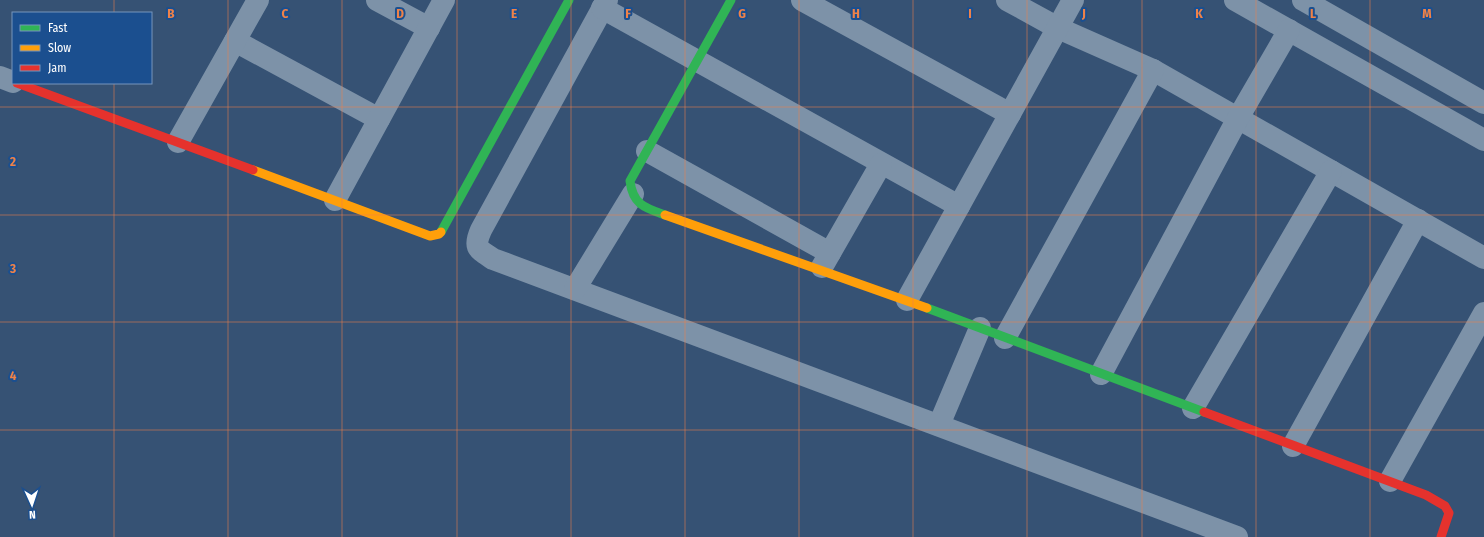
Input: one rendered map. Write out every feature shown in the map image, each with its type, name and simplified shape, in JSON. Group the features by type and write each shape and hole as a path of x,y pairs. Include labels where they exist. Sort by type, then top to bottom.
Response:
{"street":[{"path":"178,142 258,0"},
{"path":"377,0 429,28"},
{"path":"335,200 444,0"},
{"path":"20,84 430,236 439,234 446,223 569,0"},
{"path":"731,0 630,181 631,191 636,200 644,208 825,262"},
{"path":"802,0 1010,114"},
{"path":"1007,0 1058,28 1153,70 1484,258"},
{"path":"907,300 1073,0"},
{"path":"1235,0 1484,140"},
{"path":"1303,0 1484,102"},
{"path":"959,206 697,61 605,4 476,241 479,250 493,259 1237,537"},
{"path":"1101,374 1238,118 1289,30"},
{"path":"234,41 380,119"},
{"path":"1005,338 1153,70"},
{"path":"0,77 12,82"},
{"path":"647,151 825,262 907,300 1426,495 1445,506 1449,513 1441,537"},
{"path":"825,262 881,164"},
{"path":"1193,408 1331,171"},
{"path":"575,289 633,194"},
{"path":"1293,446 1418,220"},
{"path":"1390,481 1484,313"},
{"path":"939,425 980,328"}],"traffic: fast":[{"path":"441,232 569,0"},
{"path":"665,215 641,204 634,195 630,181 731,0"},
{"path":"927,308 1204,412"}],"traffic: slow":[{"path":"253,170 430,236 441,232"},
{"path":"665,215 927,308"}],"traffic: jam":[{"path":"20,84 253,170"},
{"path":"1204,412 1426,495 1445,506 1449,513 1441,537"}]}
